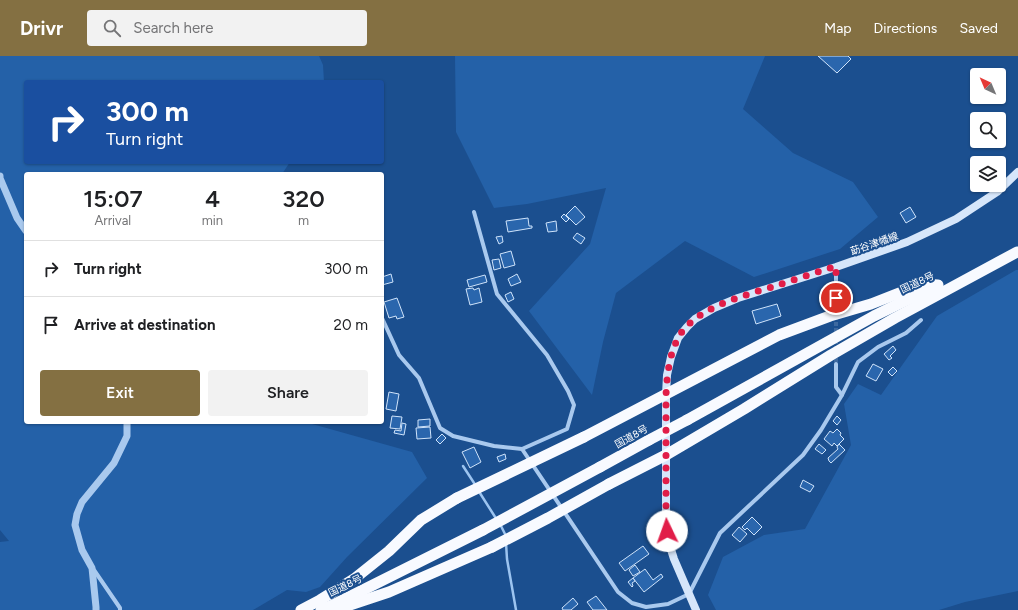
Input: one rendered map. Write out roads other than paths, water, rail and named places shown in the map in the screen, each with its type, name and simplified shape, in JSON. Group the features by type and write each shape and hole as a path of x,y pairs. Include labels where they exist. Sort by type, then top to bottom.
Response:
{"highway":[{"name":"国道8号","path":"321,610 483,530 687,420 874,316 938,285 1018,252"},
{"path":"332,610 389,592 492,547 548,518 666,455 895,318 1018,252"},
{"path":"301,610 354,579 389,551 421,520 457,498 584,438 778,334 871,304 922,284 938,285"}],"main road":[{"name":"莇谷津幡線","path":"696,610 674,559 668,540 666,522 667,375 671,357 678,338 695,319 714,308 738,298 907,242 956,219 997,192 1018,172"}],"street":[{"path":"0,176 17,218 24,228"},
{"path":"384,322 399,355 418,378 440,428 453,436 494,446 522,449 567,429 574,405 568,391 547,355 497,294 474,212"},
{"path":"836,266 836,298"},
{"path":"522,449 618,592 632,603 646,607 668,604 689,594 720,533 803,455 821,430 842,395 858,362 878,347 906,333 921,320"},
{"path":"836,364 836,387 842,395"},
{"path":"120,610 82,550 75,525 77,514 82,502 114,463 127,436 126,424"},
{"path":"92,568 96,610"}],"waterway":[{"path":"463,466 476,486"},
{"path":"478,490 497,520"},
{"path":"500,524 506,536"},
{"path":"506,543 507,559 516,610"}],"tunnel":[{"path":"836,298 836,364"}]}
